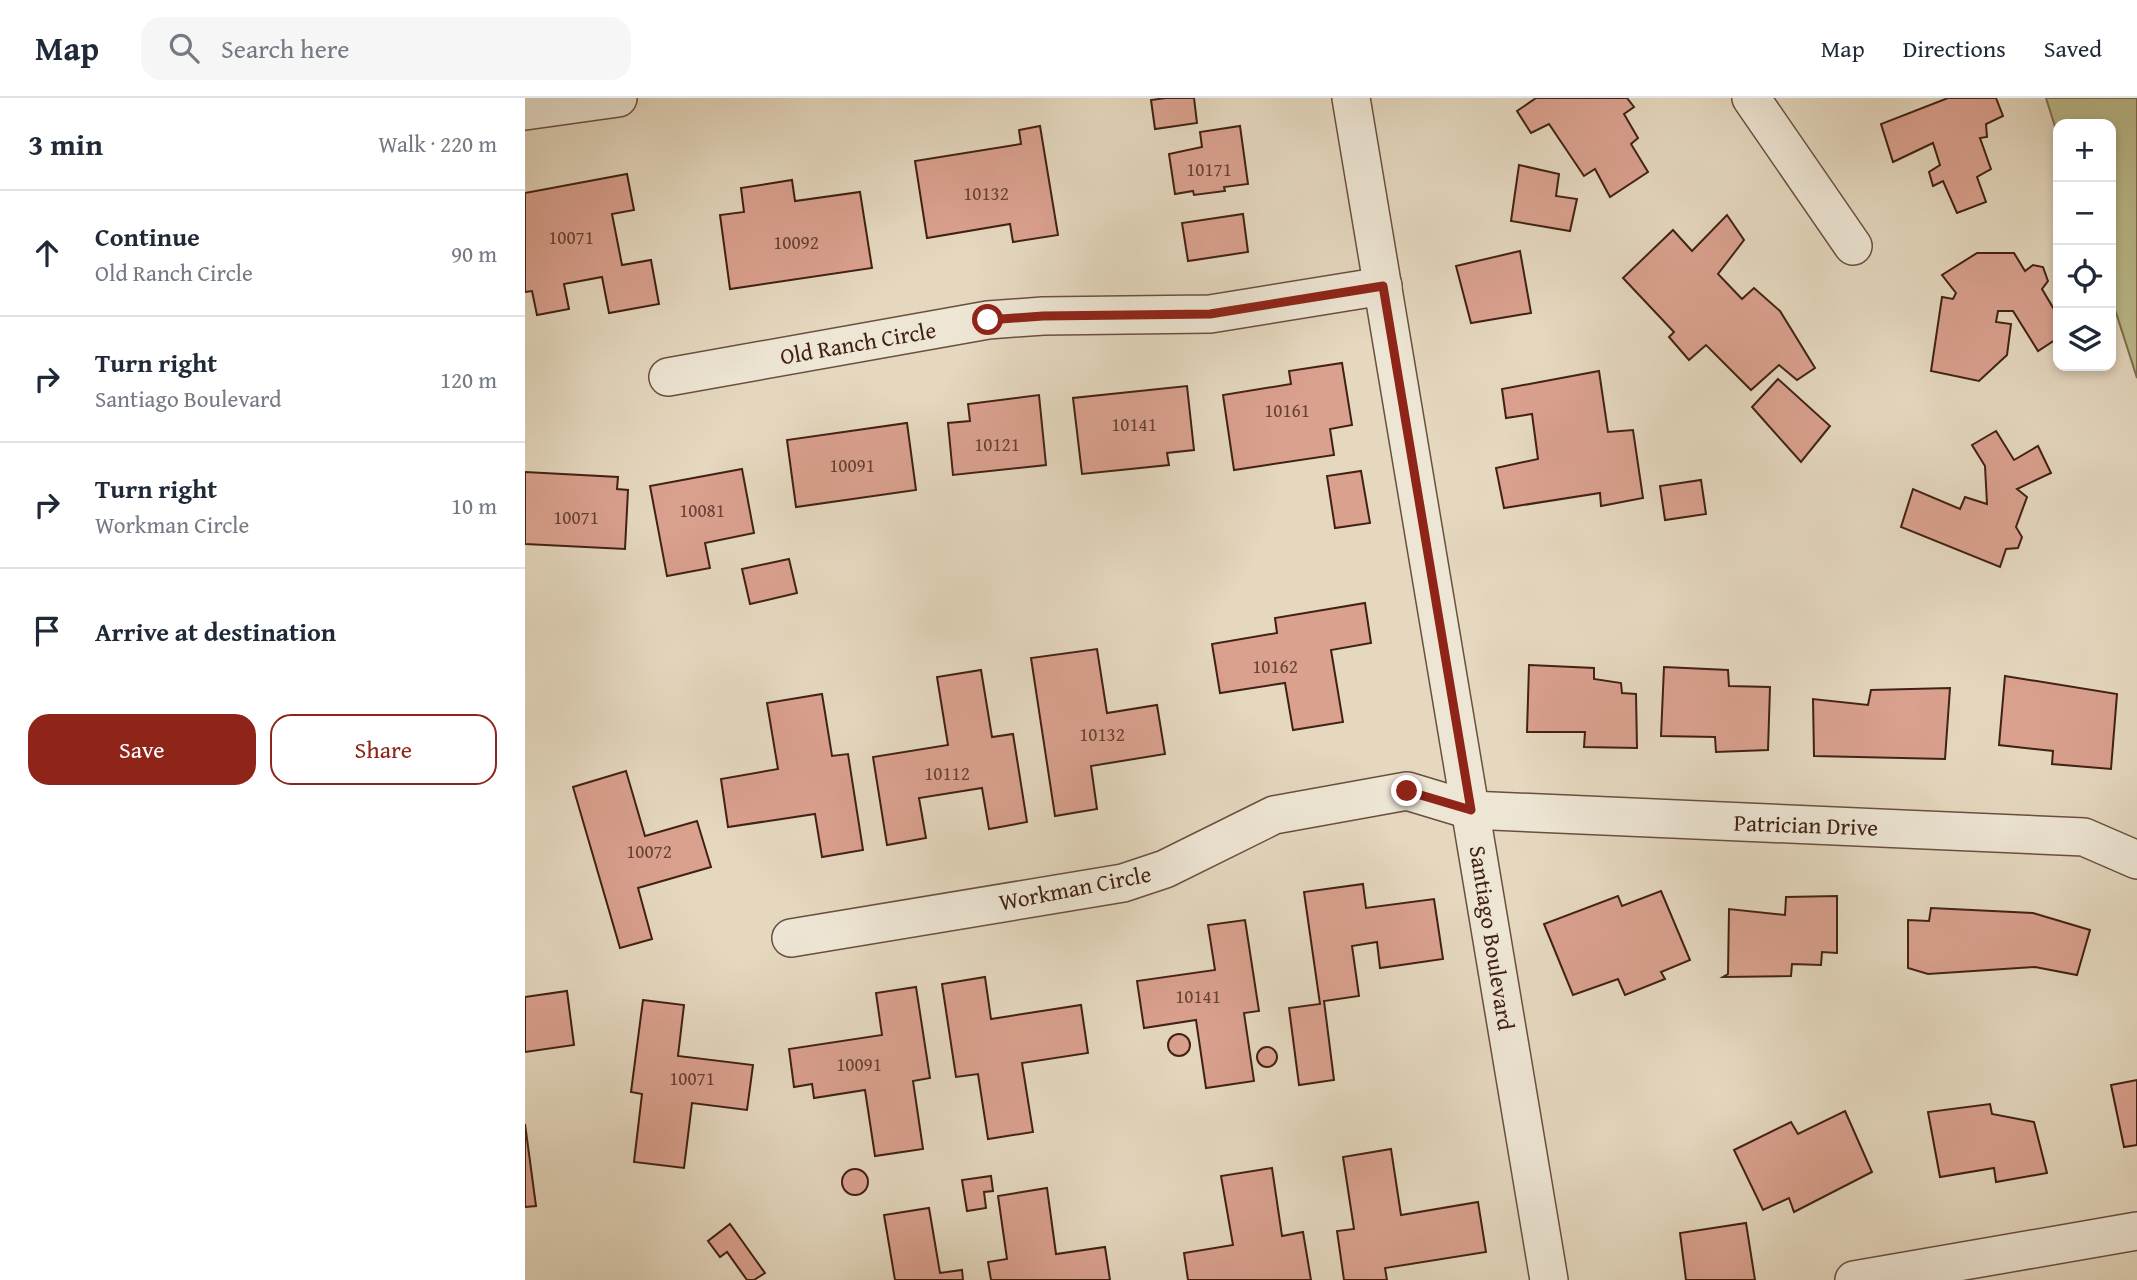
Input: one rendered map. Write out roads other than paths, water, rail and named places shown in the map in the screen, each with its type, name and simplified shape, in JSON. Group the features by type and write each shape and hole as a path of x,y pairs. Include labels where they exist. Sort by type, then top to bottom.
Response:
{"street":[{"path":"526,106 618,98"},
{"name":"Santiago Boulevard","path":"1351,98 1549,1280"},
{"path":"1751,98 1853,246"},
{"name":"Old Ranch Circle","path":"668,377 988,320 1043,316 1210,314 1383,286"},
{"name":"Workman Circle","path":"791,938 1123,883 1165,869 1274,815 1407,791 1471,810"},
{"name":"Patrician Drive","path":"1471,810 2084,837 2137,860"},
{"path":"1854,1280 2137,1231"}]}
